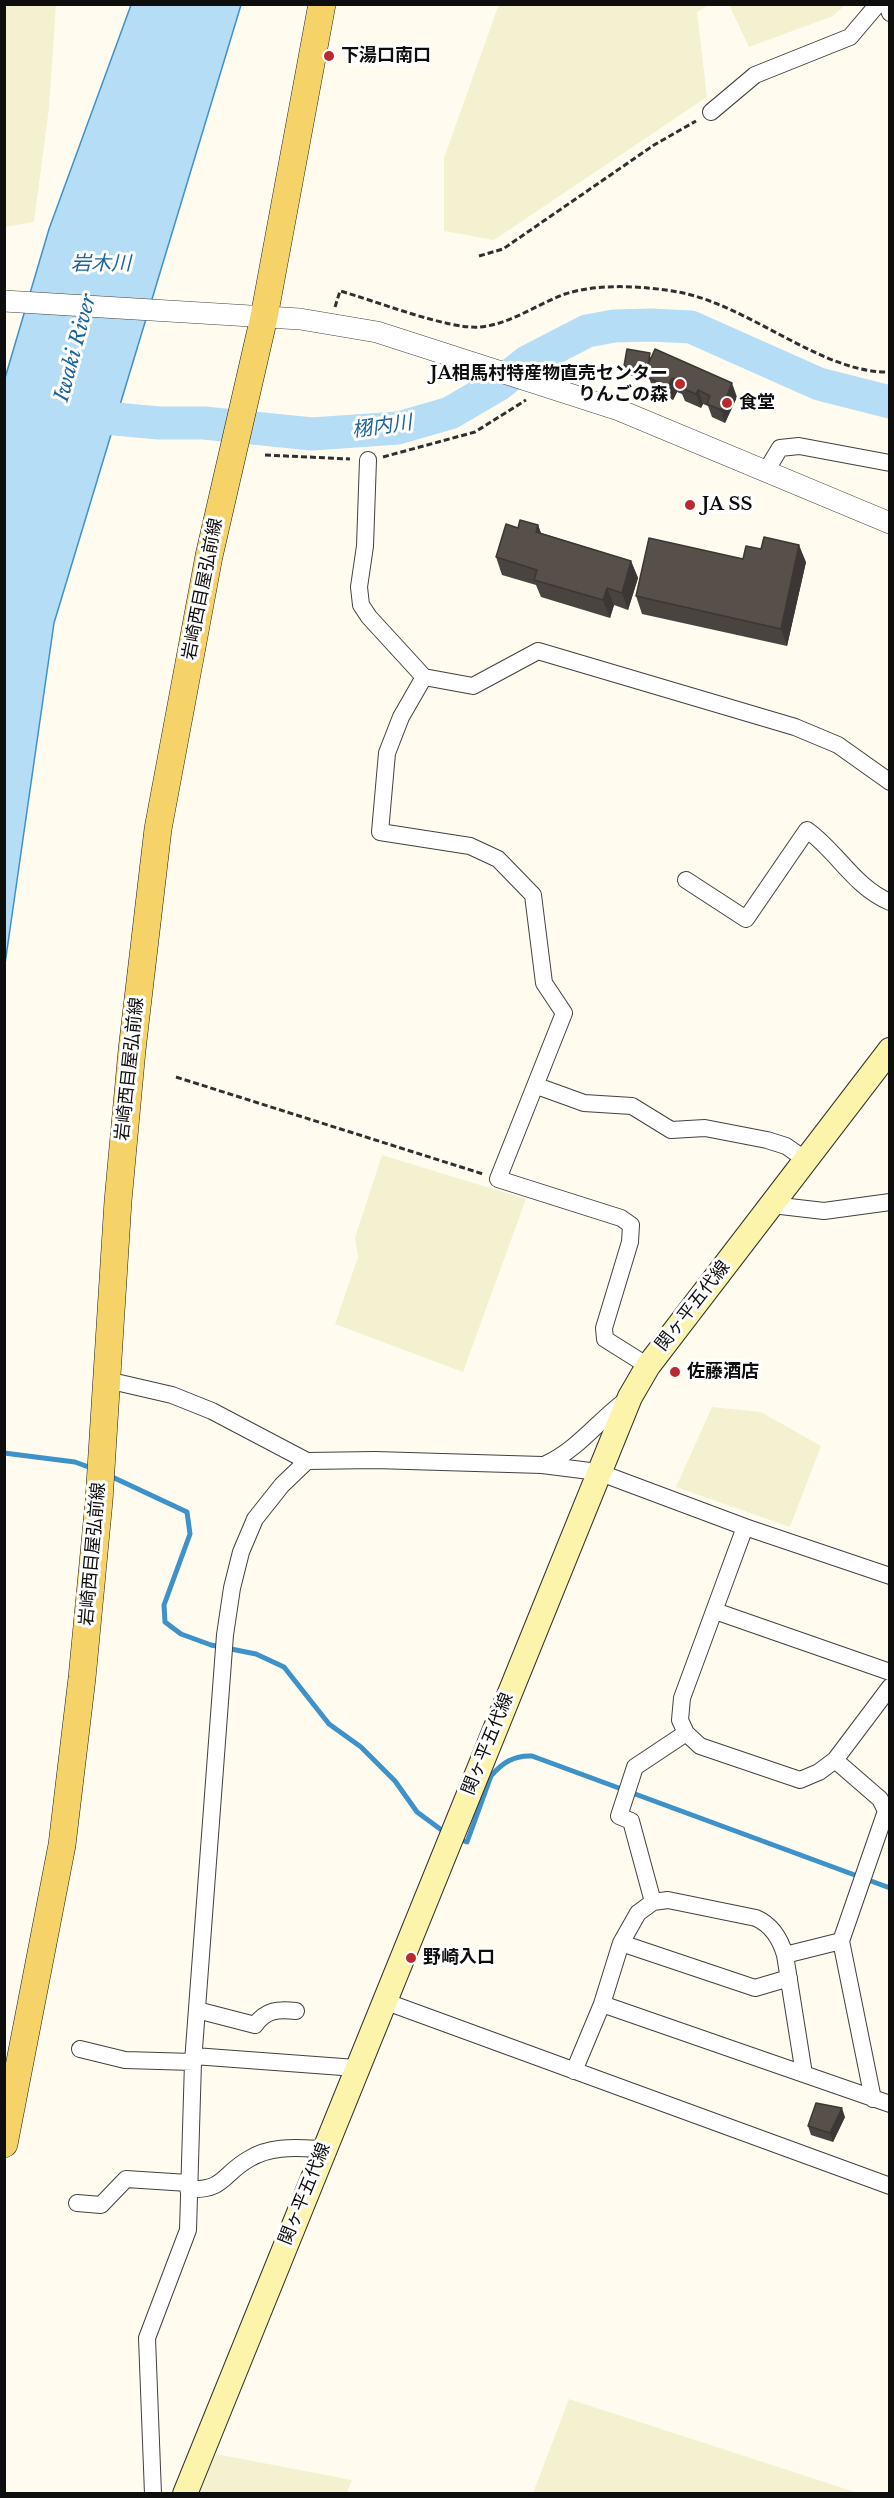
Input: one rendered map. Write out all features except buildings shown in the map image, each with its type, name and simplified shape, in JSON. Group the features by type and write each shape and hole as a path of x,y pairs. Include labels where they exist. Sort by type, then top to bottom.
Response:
{"main road":[{"name":"岩崎西目屋弘前線","path":"4,2144 62,1845 82,1678 99,1501 118,1201 145,927 169,764 231,453 264,317 322,4"},
{"name":"関ヶ平五代線","path":"185,2493 630,1397 648,1366 890,1050"}],"street":[{"path":"711,112 755,75 850,37 878,4"},
{"path":"887,4 890,14"},
{"path":"4,301 264,317 330,323 376,332 547,385 695,440 890,523"},
{"path":"766,471 780,448 799,446 890,463"},
{"path":"368,460 365,546 359,587 361,605 369,617 424,677 473,686 537,651 795,727 838,746 890,782"},
{"path":"424,677 401,717 387,753 380,832 470,846 498,859 533,895 544,983 564,1013 537,1086 498,1179 621,1218 631,1225 630,1242 604,1328 605,1339 648,1366"},
{"path":"686,880 746,919 807,830 852,876 878,897 890,902"},
{"path":"537,1086 584,1103 632,1106 671,1130 705,1128 767,1140 786,1146 806,1160"},
{"path":"772,1204 824,1211 890,1202"},
{"path":"106,1380 171,1395 212,1411 307,1461 375,1460 542,1466 598,1472 744,1527 890,1576"},
{"path":"542,1466 566,1455 610,1411 630,1397"},
{"path":"153,2493 147,2338 188,2230 193,2059 225,1635 241,1552 255,1519 282,1485 307,1461"},
{"path":"744,1527 715,1611 705,1629 682,1698 680,1720 686,1733 700,1746 800,1780 819,1772 835,1760 890,1687"},
{"path":"715,1611 890,1672"},
{"path":"653,1902 631,1821 619,1816 635,1767 686,1733"},
{"path":"835,1760 880,1799 886,1811 842,1941 881,2101"},
{"path":"574,2071 602,2004 621,1943 638,1913 653,1902 668,1900 756,1918 768,1923 780,1941 785,1955 804,2074"},
{"path":"785,1955 842,1941"},
{"path":"621,1943 755,1988 789,1978"},
{"path":"384,2001 890,2186"},
{"path":"602,2004 881,2101"},
{"path":"197,2010 255,2025 262,2015 277,2009 296,2011"},
{"path":"80,2049 125,2060 193,2059 357,2068"},
{"path":"77,2204 101,2205 126,2179 207,2190 228,2178 247,2159 267,2151 294,2148 323,2149"}],"path":[{"path":"479,256 503,249 654,145 711,112"},
{"path":"330,323 340,291 445,322 479,327 498,324 567,294 609,288 645,287 706,298 734,309 818,354 851,366 890,372"},
{"path":"265,455 368,460 415,450 475,432 547,385"},
{"path":"176,1077 498,1179"}],"shaded area":[{"path":"5,4 56,5 49,108 34,222 5,227"},
{"path":"499,4 709,5 697,12 707,97 494,240 444,231 444,158"},
{"path":"729,5 845,5 833,16 749,47"},
{"path":"382,1155 526,1199 463,1372 335,1324 358,1257 355,1238"},
{"path":"712,1407 761,1412 821,1446 790,1527 676,1487"},
{"path":"569,2399 858,2493 533,2493"},
{"path":"216,2454 352,2480 347,2493 198,2493"}],"water":[{"name":"岩木川","path":"131,5 241,5 54,623 5,964 5,378 49,229"}],"waterway":[{"name":"栩内川","path":"77,403 94,417 159,423 204,423 312,434 398,428 450,413 498,385 527,362 587,331 614,326 651,325 691,327 819,384 890,402"},
{"path":"4,1453 75,1462 94,1469"},
{"path":"108,1475 187,1512 190,1534 164,1605 165,1622 181,1634 211,1645 256,1654 284,1667 329,1724 361,1747 395,1781 417,1812 447,1834"},
{"path":"458,1839 467,1842 491,1776 509,1761 532,1756 890,1888"}],"place":[{"name":"下湯口南口","path":"329,56"},
{"name":"JA相馬村特産物直売センター りんごの森","path":"680,384"},
{"name":"食堂","path":"727,403"},
{"name":"JA SS","path":"690,505"},
{"name":"佐藤酒店","path":"675,1372"},
{"name":"野崎入口","path":"411,1958"}],"water label":[{"name":"Iwaki River","path":"76,348"}]}
